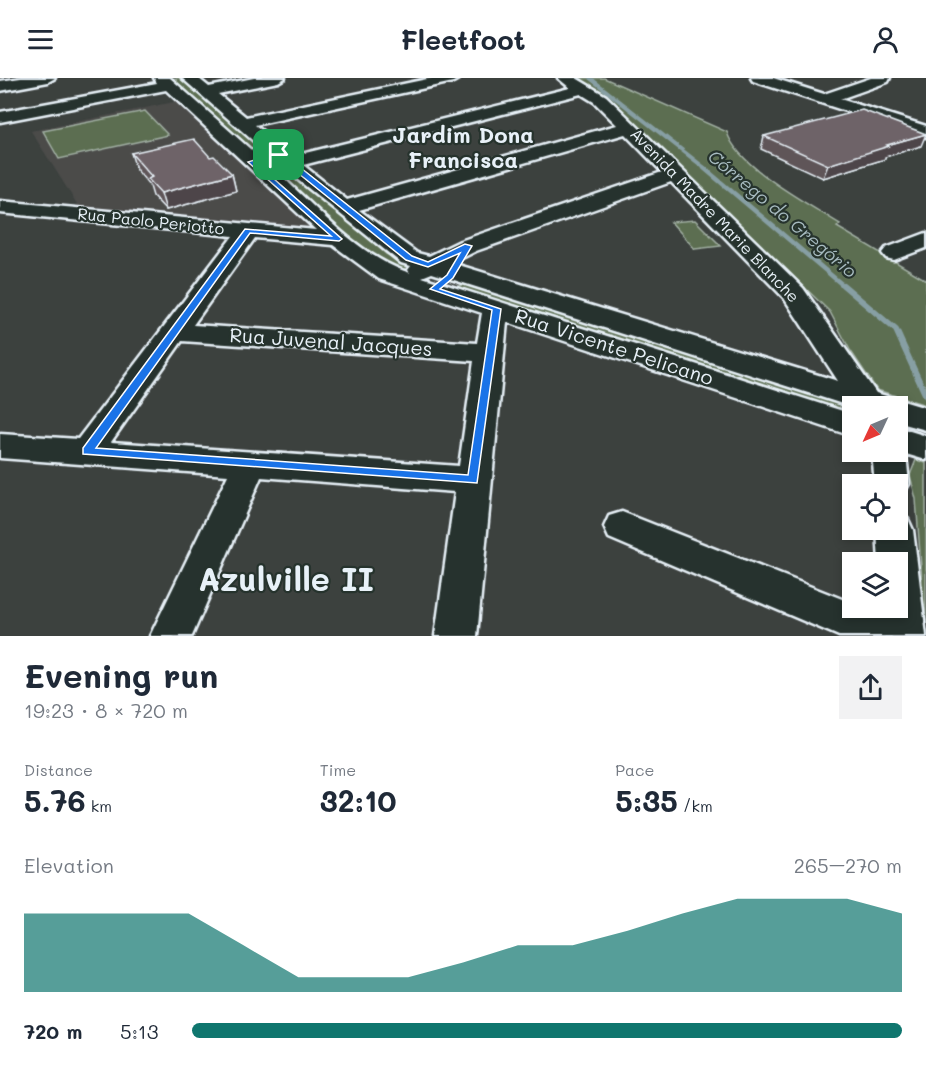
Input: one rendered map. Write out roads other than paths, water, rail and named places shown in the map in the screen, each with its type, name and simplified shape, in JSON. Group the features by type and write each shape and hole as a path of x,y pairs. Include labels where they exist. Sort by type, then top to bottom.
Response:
{"street":[{"path":"0,86 48,78"},
{"path":"0,117 181,83 278,78"},
{"path":"242,123 453,78"},
{"name":"Avenida Madre Marie Blanche","path":"565,78 600,99 794,293 858,396"},
{"path":"758,78 926,132"},
{"path":"825,99 841,86 883,79"},
{"name":"Rua Vicente Pelicano","path":"181,83 242,123 279,162 339,239 368,262 406,280 496,309 842,403"},
{"name":"Rua Vicente Pelicano","path":"181,83 279,162 344,208 400,253 428,265 842,402"},
{"path":"279,162 584,89"},
{"path":"344,208 629,127"},
{"path":"406,280 428,265 468,246 674,174"},
{"name":"Rua Paolo Periotto","path":"0,207 339,239"},
{"path":"87,451 248,231"},
{"path":"894,253 926,240"},
{"path":"434,289 453,273 468,246"},
{"path":"456,636 473,480 496,309"},
{"name":"Rua Juvenal Jacques","path":"174,332 489,352"},
{"path":"908,414 926,419"},
{"path":"908,442 926,448"},
{"path":"0,446 473,480"},
{"path":"171,636 250,464"},
{"path":"622,527 886,636"},
{"path":"897,540 905,636"}],"waterway":[{"name":"Córrego do Gregório","path":"590,78 706,169"},
{"name":"Córrego do Gregório","path":"704,168 845,287"},
{"name":"Córrego do Gregório","path":"843,285 896,330 926,396"}],"district":[{"name":"Jardim Dona Francisca","path":"463,148"},
{"name":"Azulville II","path":"286,580"}]}
